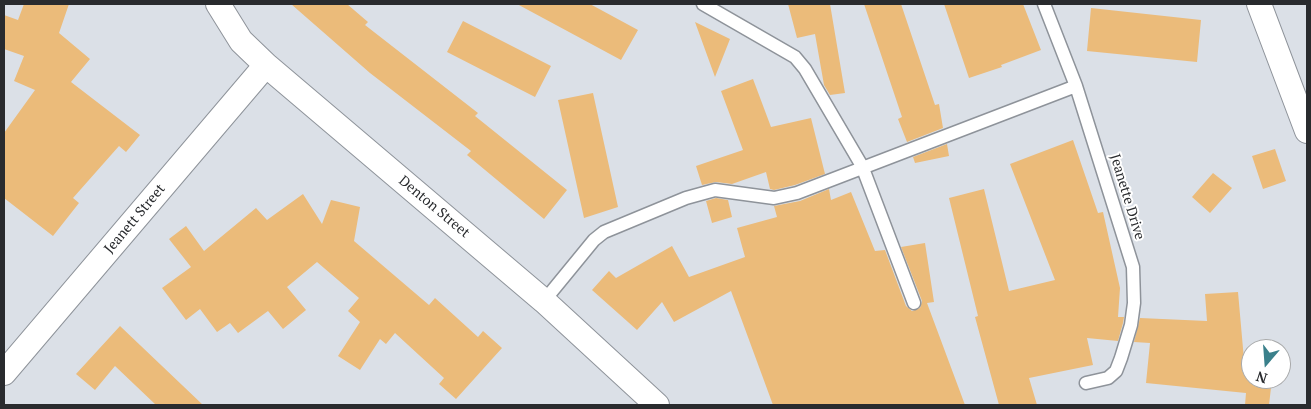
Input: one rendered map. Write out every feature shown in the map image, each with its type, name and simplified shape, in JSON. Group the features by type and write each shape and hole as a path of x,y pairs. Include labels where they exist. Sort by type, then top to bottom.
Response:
{"street":[{"name":"Denton Street","path":"218,4 241,41 266,64 544,301 658,405"},
{"path":"1259,4 1307,131"},
{"name":"Jeanett Street","path":"4,373 266,64"}],"lane":[{"path":"702,4 795,57 813,82 862,166 914,303"},
{"name":"Jeanette Drive","path":"1044,4 1076,86 1133,267 1135,288 1131,325 1116,371 1108,378 1086,383"},
{"path":"544,301 594,240 604,232 705,192 724,190 774,198 797,193 862,166 1076,86"}],"building":[{"path":"24,4 69,4 59,33 90,59 71,82 140,135 126,152 119,146 73,198 79,203 53,236 4,198 4,133 35,90 14,81 24,56 4,49 4,15 18,20"},
{"path":"291,4 347,4 368,22 365,25 478,113 475,116 567,190 544,219 467,155 471,151 370,73"},
{"path":"517,4 590,4 638,30 621,60"},
{"path":"788,4 830,4 845,93 830,95 824,85 815,34 797,38"},
{"path":"864,4 901,4 935,105 939,104 943,128 907,142 898,119 902,117"},
{"path":"944,4 1023,4 1041,50 1001,65 1002,67 969,78"},
{"path":"1091,8 1201,20 1197,62 1087,51"},
{"path":"463,21 551,66 535,97 447,52"},
{"path":"695,22 730,39 715,77"},
{"path":"753,79 771,127 811,118 825,174 795,185 774,190 770,189 766,172 732,184 716,182 702,185 696,166 743,150 721,91"},
{"path":"593,93 618,207 584,218 558,100"},
{"path":"1073,140 1098,213 1103,212 1120,288 1118,317 1124,317 1118,341 1087,338 1093,365 1029,378 1037,405 999,405 975,317 978,316 949,198 984,189 1009,291 1055,280 1010,164"},
{"path":"947,144 949,156 915,163 913,157"},
{"path":"1275,149 1286,181 1263,189 1252,156"},
{"path":"1213,173 1232,188 1210,213 1192,197"},
{"path":"829,189 831,200 851,192 875,251 885,250 906,306 912,311 920,308 922,301 901,247 925,243 934,302 927,303 965,405 773,405 731,291 674,322 662,302 637,330 592,290 609,271 616,278 672,246 689,277 745,257 737,228 777,217 774,206 800,201"},
{"path":"303,194 322,224 331,200 360,207 354,241 429,305 435,298 478,337 483,331 502,348 456,399 439,384 444,378 395,333 386,344 380,339 360,370 338,356 360,322 348,311 359,298 317,262 287,287 306,310 283,329 268,311 238,333 230,323 217,332 200,309 186,320 162,288 191,267 169,239 186,226 204,251 256,208 267,220"},
{"path":"716,198 728,200 732,217 712,223 706,201"},
{"path":"1238,292 1242,339 1241,389 1271,389 1269,405 1245,405 1246,393 1146,383 1150,343 1134,342 1140,318 1207,321 1205,294"},
{"path":"120,326 203,405 156,405 115,366 95,390 76,374"}]}
